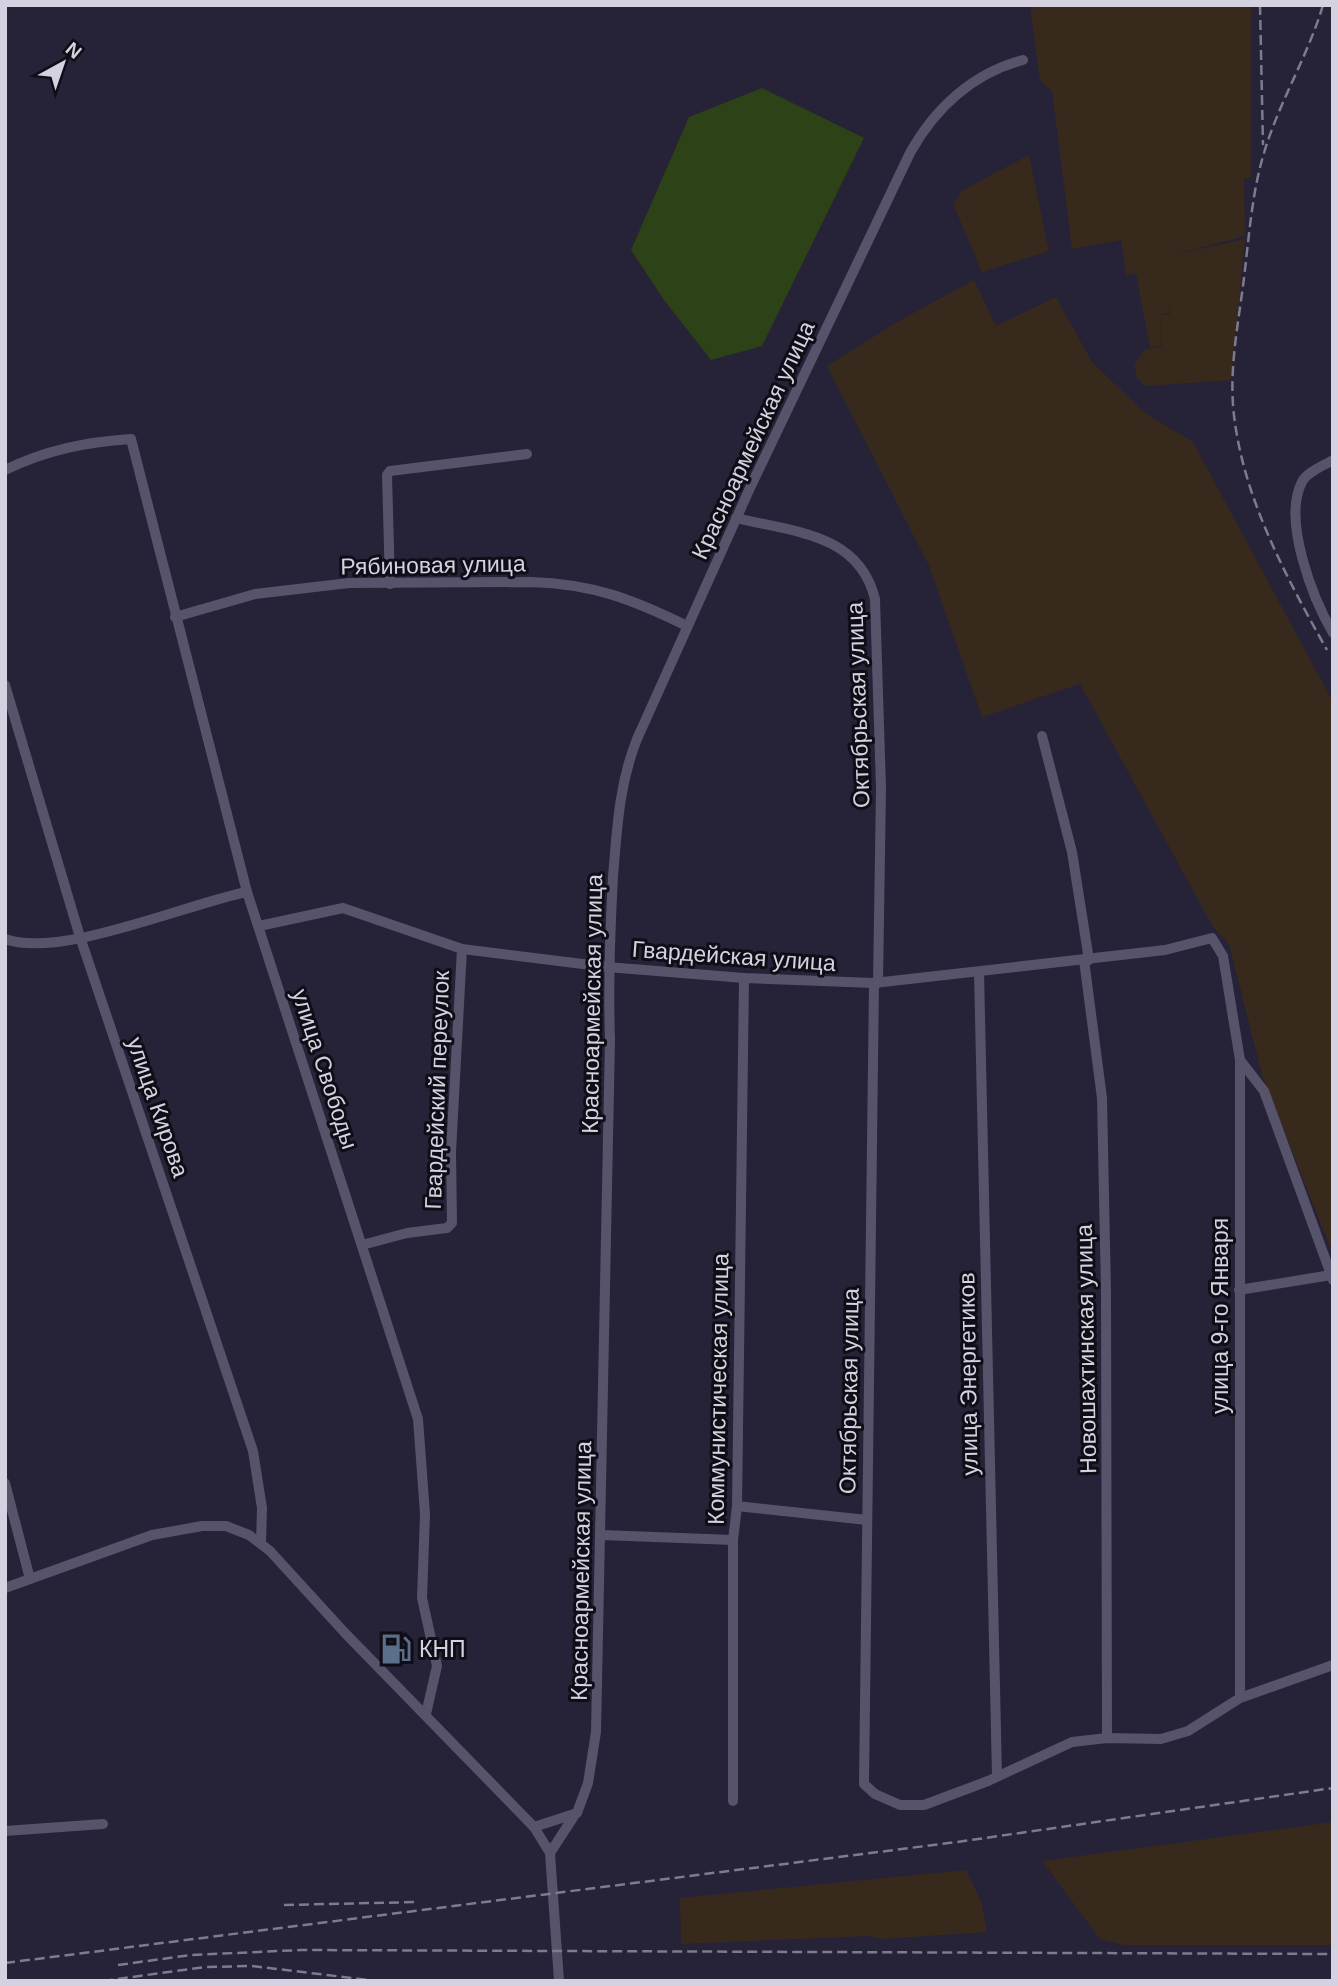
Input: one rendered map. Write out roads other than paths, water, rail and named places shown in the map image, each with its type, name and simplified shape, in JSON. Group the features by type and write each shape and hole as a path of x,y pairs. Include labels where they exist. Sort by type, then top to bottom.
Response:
{"street":[{"name":"Красноармейская улица","path":"550,1853 577,1812 589,1783 596,1732 610,1039 607,967 618,814 624,775 736,518 919,135 966,86 998,67 1023,60"},
{"name":"улица Свободы","path":"5,470 33,457 81,443 131,439 247,892 418,1419 425,1514 422,1598 437,1666 426,1714"},
{"path":"390,584 387,475 390,471 527,454"},
{"path":"1333,460 1304,478 1297,514 1303,566 1333,633"},
{"name":"Октябрьская улица","path":"736,518 830,542 857,560 872,585 875,599 881,788 862,1757 864,1784 875,1794 900,1805 924,1805 997,1776"},
{"name":"Рябиновая улица","path":"175,617 256,594 349,583 531,582 590,587 636,602 687,626"},
{"name":"улица Кирова","path":"5,685 80,937 253,1451 262,1508 261,1543"},
{"name":"Новошахтинская улица","path":"1042,736 1072,852 1102,1098 1106,1292 1107,1738"},
{"path":"5,939 28,944 80,937 247,892"},
{"name":"Гвардейская улица","path":"259,926 329,910 353,909 462,948 607,967 744,978 876,983 1165,950 1213,938"},
{"name":"улица 9-го Января","path":"1213,938 1223,956 1240,1060 1240,1698"},
{"name":"Гвардейский переулок","path":"362,1245 407,1233 447,1228 452,1223 451,1152 462,948"},
{"name":"улица Энергетиков","path":"979,972 997,1776"},
{"name":"Коммунистическая улица","path":"733,1801 733,1539 737,1506 744,978"},
{"path":"1239,1290 1332,1277 1264,1091 1240,1060"},
{"path":"5,1483 30,1579"},
{"path":"737,1506 867,1520"},
{"path":"5,1588 152,1535 202,1526 226,1526 261,1543 534,1827 550,1853 559,1981"},
{"path":"602,1535 733,1539"},
{"path":"997,1776 1072,1742 1107,1738 1161,1740 1188,1731 1240,1698 1333,1665"},
{"path":"534,1827 577,1812"},
{"path":"5,1831 103,1824"}],"railway":[{"path":"1260,5 1263,145"},
{"path":"1323,5 1270,134 1260,168 1251,215 1232,389 1237,437 1255,501 1281,562 1327,650"},
{"path":"5,1963 957,1842 1333,1788"},
{"path":"284,1905 417,1902"},
{"path":"118,1965 191,1955 301,1950 1333,1954"},
{"path":"103,1981 205,1967 252,1966 377,1981"}],"place":[{"name":"КНП","path":"396,1649"}]}
